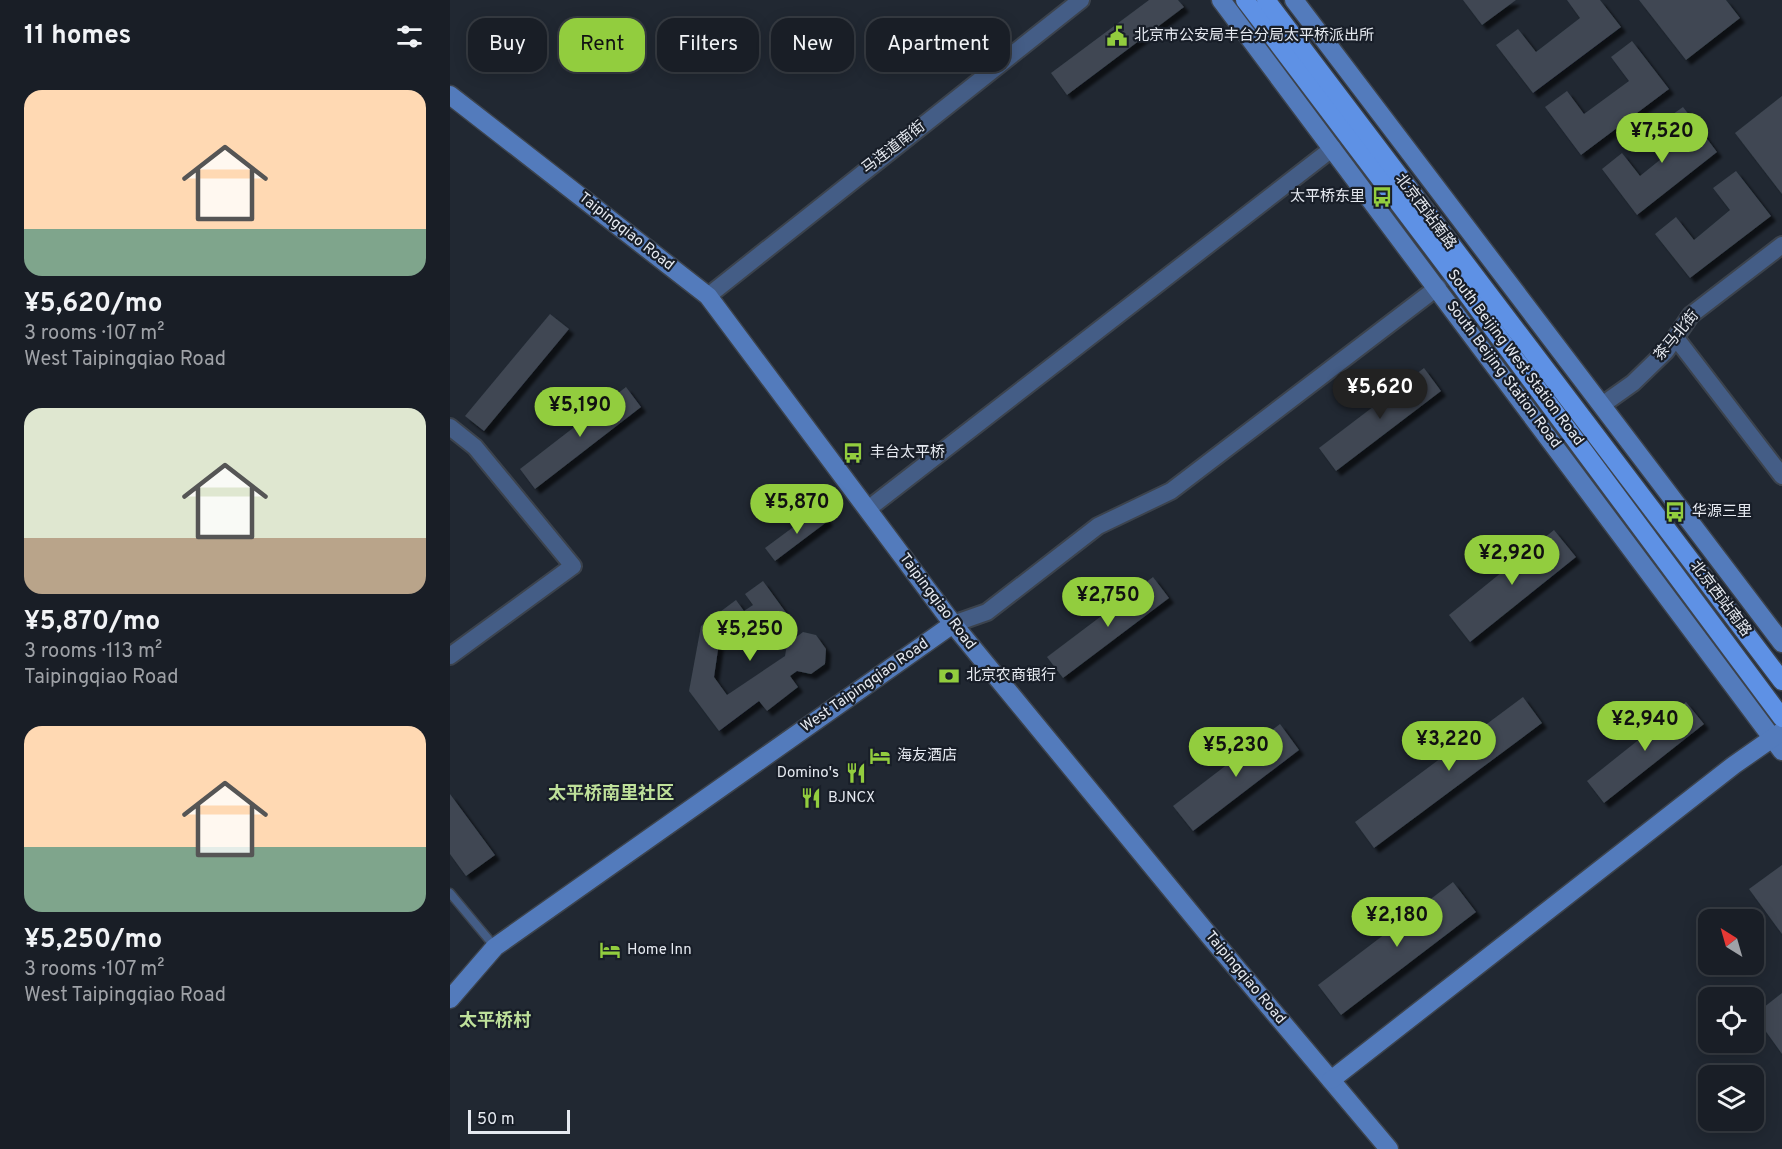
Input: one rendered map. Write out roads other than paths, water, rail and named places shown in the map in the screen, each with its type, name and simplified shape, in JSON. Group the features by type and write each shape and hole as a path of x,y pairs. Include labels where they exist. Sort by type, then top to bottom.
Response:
{"main road":[{"name":"South Beijing West Station Road","path":"1245,0 1453,275 1782,718"},
{"name":"北京西站南路","path":"1266,0 1782,681"}],"street":[{"name":"马连道南街","path":"708,296 1081,0"},
{"name":"South Beijing Station Road","path":"1221,0 1779,740"},
{"path":"1294,0 1782,643"},
{"name":"Taipingqiao Road","path":"450,95 708,296 953,624 1389,1149"},
{"path":"868,509 1333,148"},
{"name":"茶马北街","path":"1602,405 1633,383 1666,351 1691,315 1782,245"},
{"name":"West Taipingqiao Road","path":"450,999 495,947 953,624 987,612 1098,526 1171,491 1438,287"},
{"path":"1676,338 1782,476"},
{"path":"450,427 475,447 573,567 450,656"},
{"path":"1331,1080 1734,765 1779,740"}],"lane":[{"path":"450,893 495,947"}],"place":[{"name":"北京市公安局丰台分局太平桥派出所","path":"1117,36"},
{"name":"太平桥东里","path":"1382,197"},
{"name":"丰台太平桥","path":"853,453"},
{"name":"华源三里","path":"1675,512"},
{"name":"北京农商银行","path":"949,676"},
{"name":"海友酒店","path":"880,756"},
{"name":"Domino's","path":"856,773"},
{"name":"BJNCX","path":"811,798"},
{"name":"Home Inn","path":"610,950"}],"district":[{"name":"太平桥南里社区","path":"611,794"},
{"name":"太平桥村","path":"495,1021"}]}
